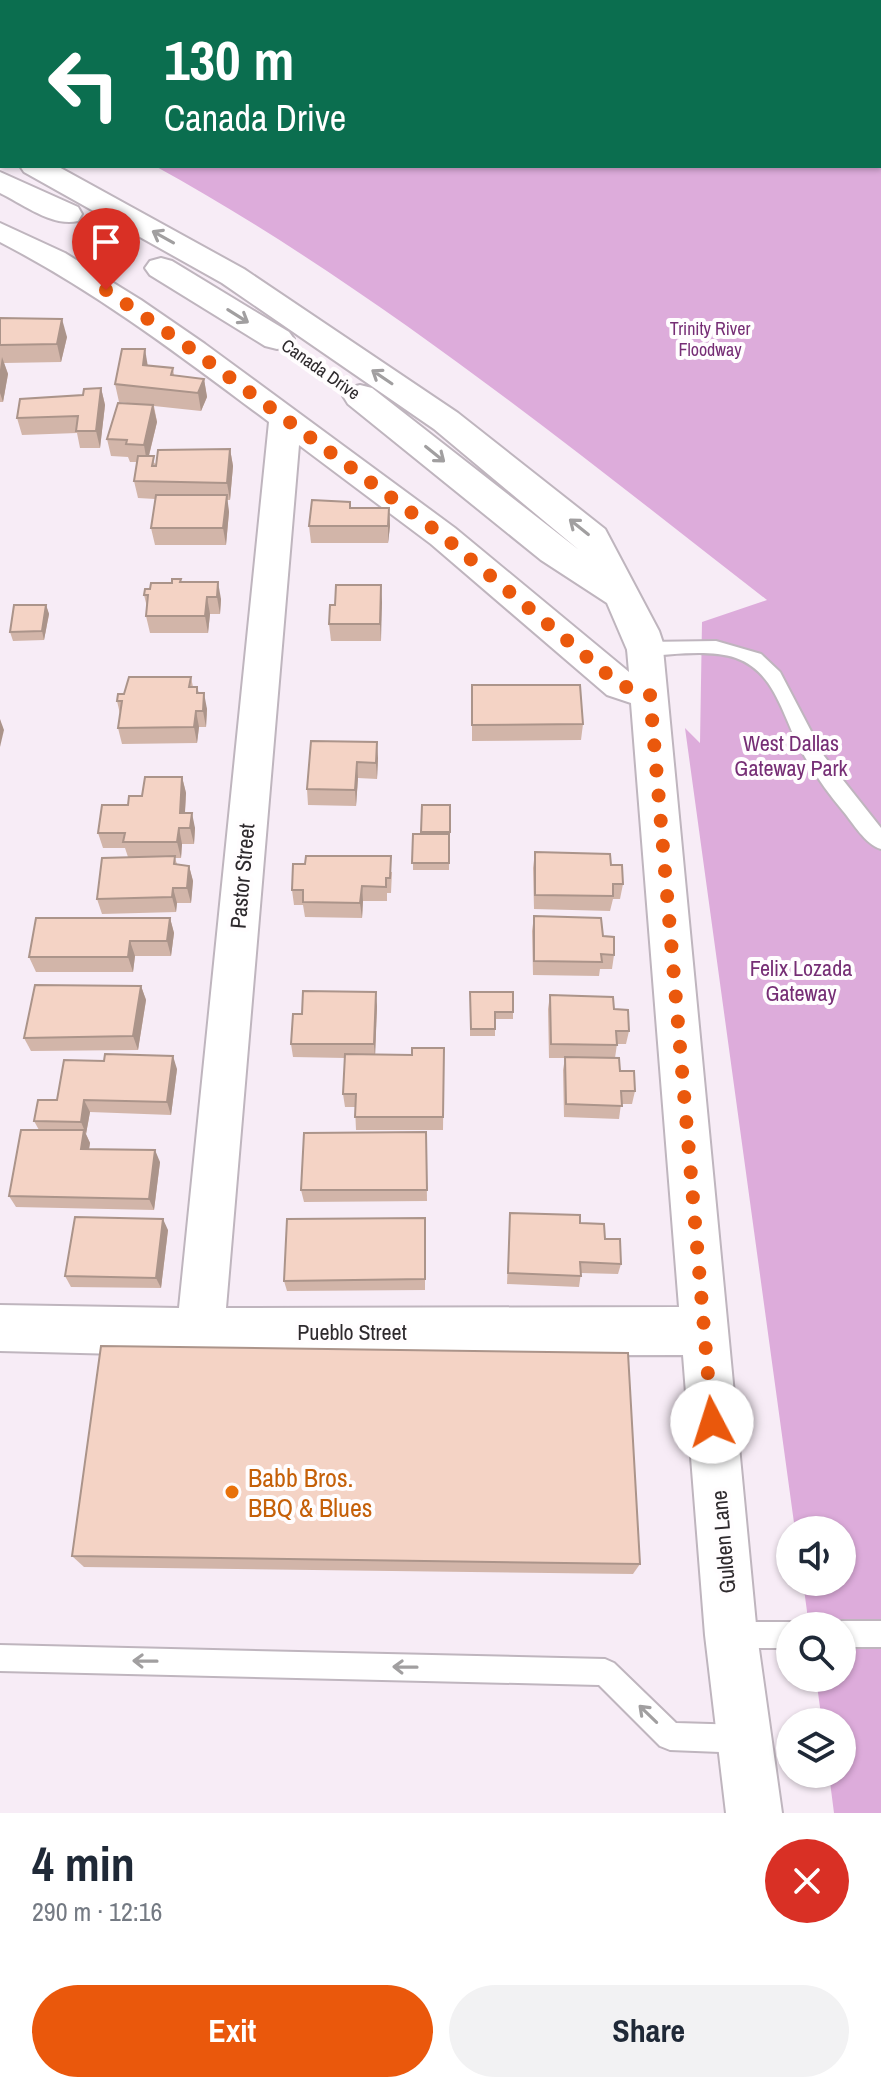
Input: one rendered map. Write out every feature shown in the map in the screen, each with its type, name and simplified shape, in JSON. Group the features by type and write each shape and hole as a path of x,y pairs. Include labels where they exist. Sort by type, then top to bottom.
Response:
{"street":[{"name":"Canada Drive","path":"39,168 233,276 446,421 592,538 640,631 645,649"},
{"name":"Canada Drive","path":"0,181 58,209 180,278 306,356 392,420 554,551 618,593"},
{"path":"0,231 131,306 443,536 620,685 650,695"},
{"name":"Pastor Street","path":"200,1332 285,420"},
{"name":"Gulden Lane","path":"645,649 731,1635 754,1813"},
{"name":"Pueblo Street","path":"0,1328 200,1332 704,1331"}],"lane":[{"path":"645,649 722,650 753,658 767,669 782,690 808,746 847,807 881,841"},
{"path":"856,1634 881,1634"},
{"path":"731,1635 776,1635"},
{"path":"0,1658 605,1672 670,1736 745,1739"}],"green space":[{"path":"158,168 881,168 881,1813 834,1813 831,1788 856,1788 856,1708 820,1708 818,1692 856,1692 856,1612 807,1612 805,1596 856,1596 856,1516 793,1516 685,728 700,743 702,622 767,600 545,427 315,263"}],"building":[{"path":"0,318 62,319 57,344 0,345"},
{"path":"122,349 145,349 143,365 173,368 171,375 204,379 198,393 115,384"},
{"path":"101,388 96,431 76,431 78,416 17,418 20,399 83,395 84,389"},
{"path":"118,403 153,405 144,445 107,439"},
{"path":"230,449 227,483 134,481 138,456 154,456 152,466 156,466 158,450"},
{"path":"156,495 227,495 223,528 151,528"},
{"path":"312,500 350,502 350,508 389,508 388,526 309,526"},
{"path":"172,579 181,579 180,582 218,582 217,597 207,597 205,616 146,616 148,595 144,595 145,589 150,589 151,583 172,583"},
{"path":"336,585 381,585 380,624 329,624 330,605 335,605"},
{"path":"14,605 46,605 42,631 10,632"},
{"path":"129,677 191,677 189,687 197,687 197,693 204,693 203,711 196,711 194,727 118,728 122,701 117,701 118,694 124,694"},
{"path":"472,685 580,685 583,724 472,725"},
{"path":"311,741 377,742 376,763 357,762 355,790 307,789"},
{"path":"145,777 182,777 180,813 192,813 190,828 179,828 177,842 123,842 125,833 98,833 102,805 128,805 129,796 142,796"},
{"path":"422,805 450,805 450,832 421,832"},
{"path":"413,834 449,834 449,863 412,863"},
{"path":"535,852 610,854 611,865 622,865 623,884 613,884 613,896 535,895"},
{"path":"175,856 174,864 189,866 187,888 173,888 172,897 97,899 102,858"},
{"path":"306,856 391,856 390,878 386,878 386,887 362,886 360,903 303,902 303,890 292,890 293,864 305,864"},
{"path":"534,916 601,918 603,936 614,937 614,955 601,954 602,962 534,961"},
{"path":"36,918 170,918 167,941 130,941 128,957 29,957"},
{"path":"35,985 141,986 133,1036 24,1038"},
{"path":"303,991 376,992 374,1044 291,1044 293,1014 302,1014"},
{"path":"470,992 513,992 513,1012 495,1012 495,1029 471,1029"},
{"path":"550,995 613,997 614,1009 628,1010 629,1031 616,1031 617,1045 551,1044"},
{"path":"412,1048 444,1048 443,1117 355,1117 356,1094 343,1094 345,1054 412,1055"},
{"path":"105,1054 173,1056 167,1102 84,1100 81,1122 34,1121 38,1100 57,1100 64,1060 104,1061"},
{"path":"565,1057 619,1058 620,1071 634,1071 635,1091 621,1091 622,1106 566,1104"},
{"path":"21,1130 84,1130 81,1149 155,1150 149,1199 9,1196"},
{"path":"426,1132 427,1190 301,1190 304,1133"},
{"path":"510,1213 580,1215 580,1223 604,1224 605,1239 620,1239 621,1264 580,1262 581,1276 508,1273"},
{"path":"75,1217 163,1219 156,1278 65,1276"},
{"path":"425,1218 425,1279 284,1281 287,1219"},
{"path":"101,1346 628,1353 640,1564 72,1556"}],"place":[{"name":"Babb Bros. BBQ & Blues","path":"232,1492"}],"route":[{"path":"106,290 194,351 443,536 620,685 650,695 712,1422"}],"park label":[{"name":"Trinity River Floodway","path":"710,338"},
{"name":"West Dallas Gateway Park","path":"791,756"},
{"name":"Felix Lozada Gateway","path":"801,980"}]}
